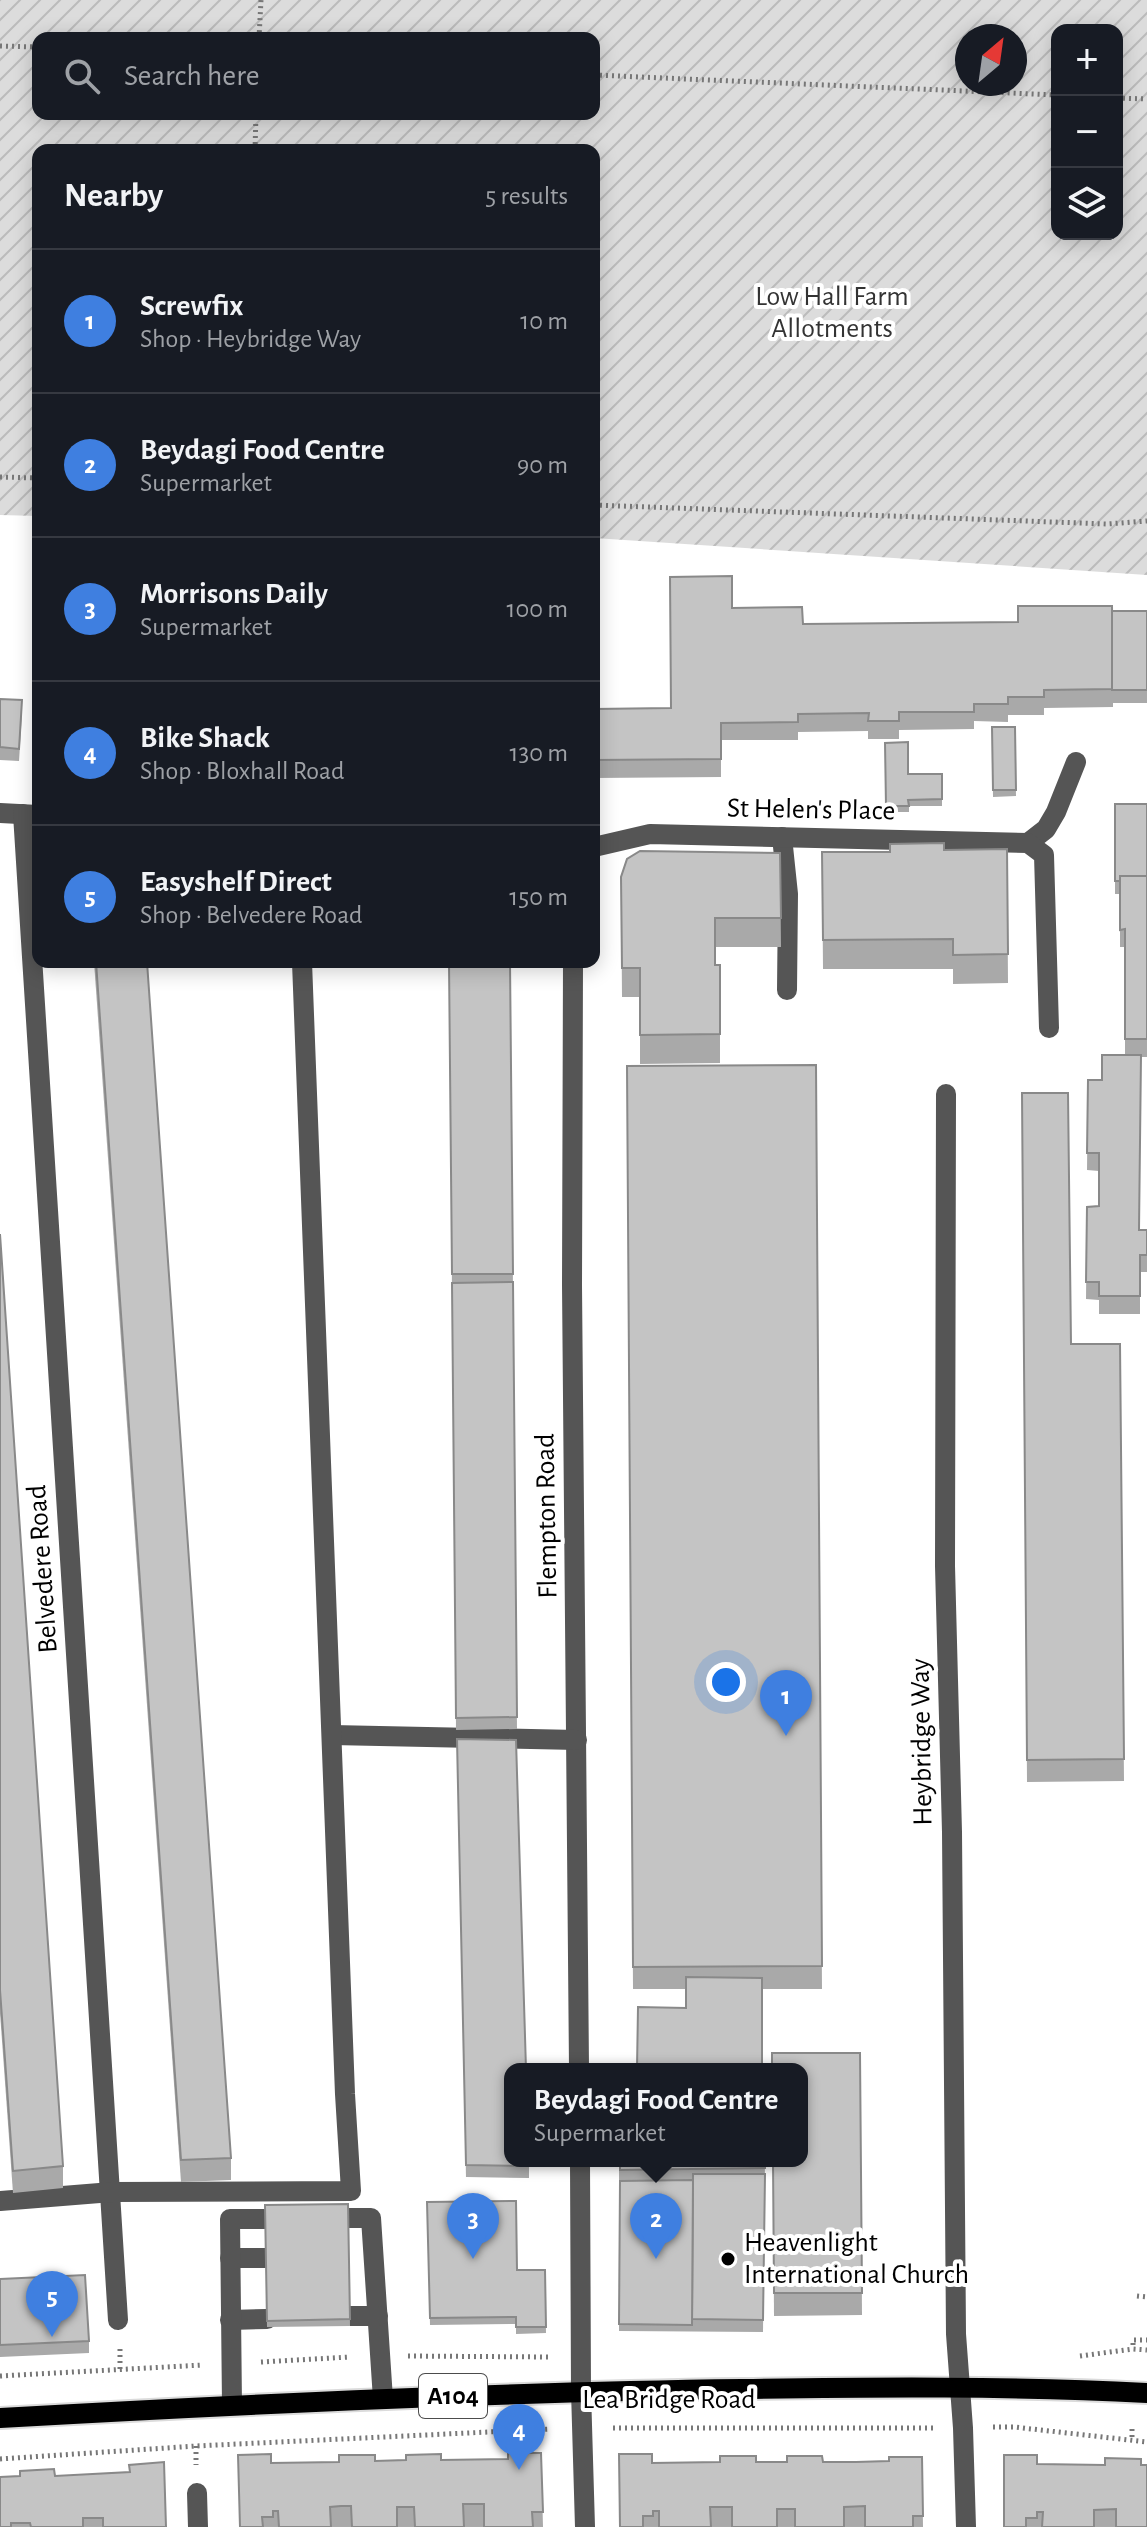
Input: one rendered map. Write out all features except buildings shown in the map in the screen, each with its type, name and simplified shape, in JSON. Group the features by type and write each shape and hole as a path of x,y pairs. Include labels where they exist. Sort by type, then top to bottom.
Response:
{"main road":[{"name":"Lea Bridge Road","path":"0,2418 581,2391 958,2388 1147,2393"}],"street":[{"path":"1049,1028 1044,855 1028,843 1046,829 1076,762"},
{"path":"0,813 30,815"},
{"name":"Belvedere Road","path":"30,815 32,849"},
{"name":"St Helen's Place","path":"600,846 650,834 1028,843"},
{"path":"782,837 788,894 787,990"},
{"name":"Belvedere Road","path":"39,968 118,2320"},
{"path":"0,2201 112,2192 351,2191 302,968"},
{"name":"Flempton Road","path":"573,968 572,1285 579,2063"},
{"name":"Heybridge Way","path":"946,1094 945,1566 952,1832 956,2334 966,2527"},
{"path":"332,1735 577,1740"},
{"path":"580,2167 585,2527"},
{"path":"348,2218 371,2218 383,2399"},
{"path":"232,2405 230,2219 265,2219"},
{"path":"349,2257 374,2258"},
{"path":"230,2258 266,2258"},
{"path":"350,2316 378,2316"},
{"path":"230,2320 267,2319"},
{"path":"197,2493 198,2527"}],"path":[{"path":"259,32 261,0"},
{"path":"0,46 32,47"},
{"path":"600,75 1051,95"},
{"path":"1123,98 1147,99"},
{"path":"255,144 256,120"},
{"path":"0,477 32,478"},
{"path":"600,505 1107,524 1147,521"},
{"path":"1137,2296 1147,2297"},
{"path":"1133,2345 1133,2340 1147,2340"},
{"path":"1068,2355 1147,2350"},
{"name":"Lea Bridge Road","path":"0,2376 380,2356 582,2358"},
{"path":"1132,2425 1132,2437"},
{"name":"Lea Bridge Road","path":"0,2459 196,2446 583,2428 1014,2427 1147,2442"}],"green space":[{"name":"Low Hall Farm Allotments","path":"0,0 1147,0 1147,575 600,538 600,144 32,144 32,516 0,515"}],"place":[{"name":"Screwfix","path":"786,1736"},
{"name":"Morrisons Daily","path":"473,2259"},
{"name":"Beydagi Food Centre","path":"656,2259"},
{"name":"Heavenlight International Church","path":"728,2259"},
{"name":"Easyshelf Direct","path":"52,2337"},
{"name":"Bike Shack","path":"519,2470"}]}
